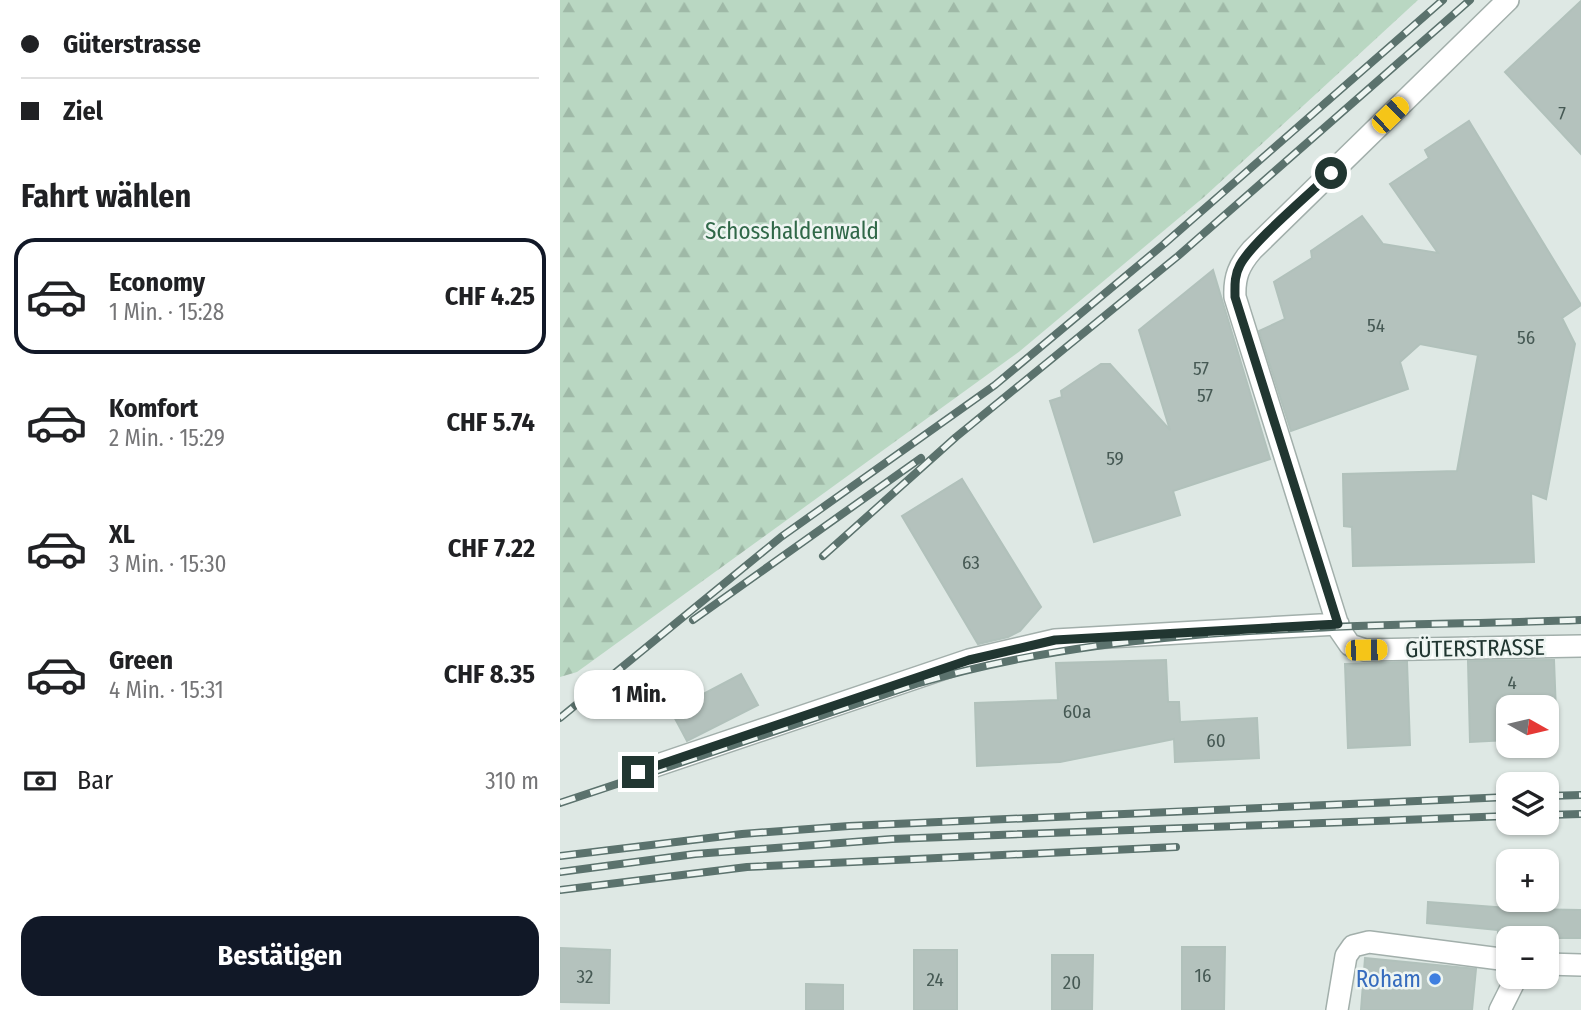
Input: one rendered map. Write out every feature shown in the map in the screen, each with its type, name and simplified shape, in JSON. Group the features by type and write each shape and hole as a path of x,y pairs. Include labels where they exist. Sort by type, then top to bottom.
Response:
{"street":[{"name":"GÜTERSTRASSE","path":"1508,0 1252,250 1240,264 1234,282 1235,297 1338,624 1350,645 1366,650 1581,646"},
{"path":"638,772 969,660 1055,640 1338,624"},
{"path":"1336,1010 1346,956 1353,946 1369,942 1496,968"},
{"path":"1559,964 1581,965"},
{"path":"1500,1010 1507,989"}],"green space":[{"name":"Schosshaldenwald","path":"560,0 1418,0 1204,197 1020,351 577,672 560,677"}],"building":[{"path":"1581,1 1581,154 1505,72"},
{"path":"1469,121 1581,305 1562,318 1575,344 1546,499 1531,493 1534,562 1353,566 1352,527 1344,526 1343,474 1457,471 1478,355 1420,344 1400,362 1408,389 1291,431 1259,331 1285,319 1274,282 1312,258 1311,251 1362,216 1383,244 1438,253 1390,184 1429,158 1425,150"},
{"path":"1213,270 1270,459 1173,491 1180,515 1094,542 1050,401 1062,397 1061,391 1101,364 1110,364 1170,430 1139,330"},
{"path":"962,479 1041,607 1020,631 1008,637 978,644 902,516"},
{"path":"1166,660 1168,702 1179,702 1180,722 1257,718 1259,758 1175,762 1174,739 1060,762 977,766 975,703 1058,700 1056,663"},
{"path":"1554,660 1555,695 1496,695 1496,741 1470,742 1468,661"},
{"path":"1407,662 1410,745 1348,748 1345,664"},
{"path":"741,674 758,705 687,741 671,711"},
{"path":"1428,902 1496,907 1496,912 1581,910 1581,938 1559,938 1559,926 1496,926 1496,930 1427,923"},
{"path":"1182,947 1225,947 1224,1010 1182,1010"},
{"path":"560,948 610,950 609,1003 560,1002"},
{"path":"914,950 957,950 957,1010 914,1010"},
{"path":"1052,955 1093,955 1092,1010 1052,1010"},
{"path":"1365,958 1476,969 1472,1010 1361,1010"},
{"path":"806,984 843,985 843,1010 806,1010"}],"railway":[{"path":"560,718 781,537 995,385 1164,244 1443,0"},
{"path":"823,556 956,437 1178,256 1470,0"},
{"path":"693,620 921,458"},
{"path":"560,803 916,684 996,663 1161,638 1246,631 1581,620"},
{"path":"1559,796 1581,795"},
{"path":"560,856 742,834 849,826 1496,798"},
{"path":"1559,815 1581,814"},
{"path":"560,872 695,854 892,839 1496,816"},
{"path":"560,890 747,867 1176,847"}],"place":[{"name":"Roham","path":"1435,979"}],"route":[{"path":"638,772 969,660 1055,640 1117,634 1338,624 1235,297 1234,282 1240,264 1252,250 1331,173"}]}
